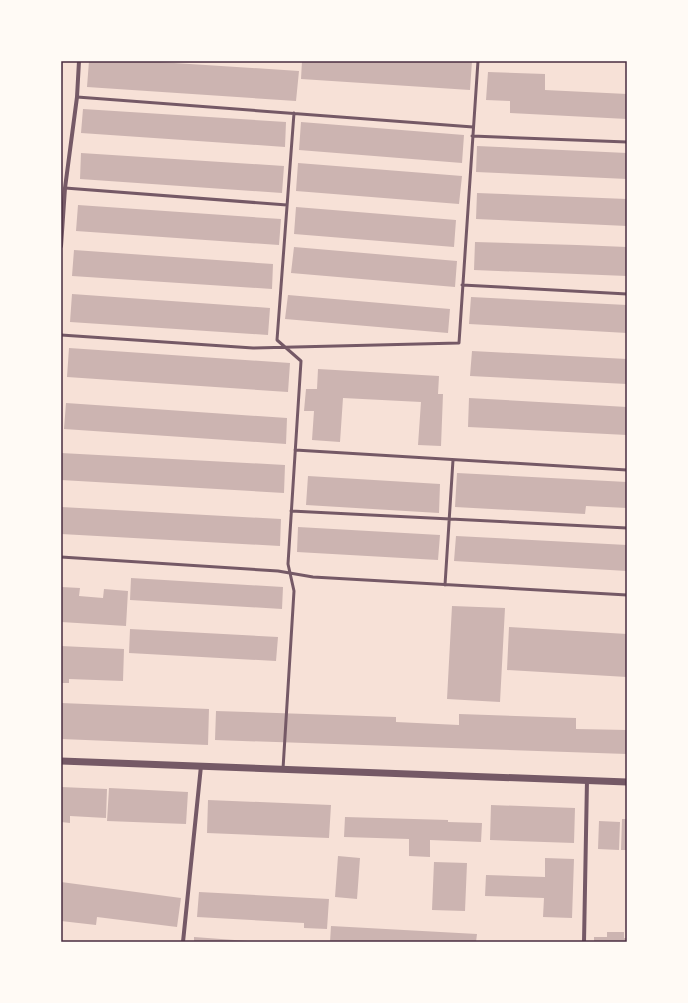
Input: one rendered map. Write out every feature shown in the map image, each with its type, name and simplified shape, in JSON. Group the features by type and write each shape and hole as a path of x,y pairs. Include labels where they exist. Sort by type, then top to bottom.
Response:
{"street":[{"path":"61,246 79,61"},
{"path":"61,761 627,782"},
{"path":"184,942 201,766"},
{"path":"584,942 587,780"}],"lane":[{"path":"61,335 253,348 459,343 478,61"},
{"path":"76,97 473,127"},
{"path":"283,769 294,591 288,564 301,361 277,340 294,113"},
{"path":"472,136 627,142"},
{"path":"66,188 287,205"},
{"path":"462,285 627,294"},
{"path":"295,450 627,470"},
{"path":"445,585 452,460"},
{"path":"291,511 627,528"},
{"path":"61,557 278,571 313,577 627,595"}],"building":[{"path":"61,61 63,61 62,86 61,86"},
{"path":"89,61 143,61 299,71 296,101 87,87"},
{"path":"302,61 472,61 470,90 301,79"},
{"path":"488,72 545,74 545,90 627,94 627,119 510,113 510,101 486,100"},
{"path":"83,109 286,122 285,147 81,133"},
{"path":"301,122 464,135 462,163 299,150"},
{"path":"477,146 627,153 627,179 476,172"},
{"path":"81,153 284,166 282,193 80,179"},
{"path":"298,163 462,176 459,204 296,191"},
{"path":"477,193 627,199 627,226 476,219"},
{"path":"78,205 281,219 279,245 76,231"},
{"path":"296,207 456,220 454,247 294,234"},
{"path":"475,242 627,247 627,276 474,270"},
{"path":"294,247 457,261 455,287 291,273"},
{"path":"74,250 273,264 272,289 72,276"},
{"path":"72,294 270,308 268,335 70,322"},
{"path":"288,295 450,309 448,333 285,319"},
{"path":"471,297 627,305 627,333 469,324"},
{"path":"69,348 290,363 288,392 67,377"},
{"path":"472,351 627,359 627,384 470,376"},
{"path":"318,369 439,376 438,394 443,394 441,446 418,445 421,402 343,398 340,442 312,440 314,411 304,411 306,389 317,389"},
{"path":"469,398 627,407 627,435 468,427"},
{"path":"66,403 287,418 286,444 64,429"},
{"path":"61,453 285,465 284,493 61,480"},
{"path":"457,473 627,482 627,508 586,506 585,514 455,507"},
{"path":"308,476 440,484 439,513 306,505"},
{"path":"61,507 281,519 280,546 61,534"},
{"path":"298,527 440,535 438,560 297,552"},
{"path":"456,536 627,545 627,571 454,561"},
{"path":"131,578 283,587 282,609 130,600"},
{"path":"61,587 80,588 79,596 103,598 104,589 128,591 126,626 61,622"},
{"path":"452,606 505,608 500,702 447,699"},
{"path":"509,627 627,634 627,677 507,670"},
{"path":"130,629 278,637 276,661 129,653"},
{"path":"61,646 124,649 123,681 69,679 69,683 61,683"},
{"path":"61,703 209,709 208,745 61,739"},
{"path":"216,711 396,717 396,722 459,725 459,714 576,718 576,729 627,730 627,754 215,740"},
{"path":"61,787 107,789 106,818 70,816 70,823 61,822"},
{"path":"109,788 188,792 186,824 107,821"},
{"path":"208,800 331,805 329,838 207,833"},
{"path":"491,805 575,808 574,843 490,840"},
{"path":"345,817 448,820 448,822 482,823 481,842 430,840 430,857 409,856 409,839 344,837"},
{"path":"622,819 627,819 627,850 621,850"},
{"path":"599,821 620,822 619,850 598,849"},
{"path":"338,856 360,858 357,899 335,897"},
{"path":"545,858 574,859 572,918 543,917 544,898 485,896 486,875 545,877"},
{"path":"434,862 467,863 465,911 432,910"},
{"path":"61,882 181,898 177,927 97,917 96,925 61,921"},
{"path":"199,892 329,899 327,929 304,928 304,923 197,917"},
{"path":"331,926 477,934 476,942 330,942"},
{"path":"607,932 624,932 624,938 627,938 627,942 594,942 594,937 607,937"},
{"path":"194,937 248,941 248,942 194,942"}]}
